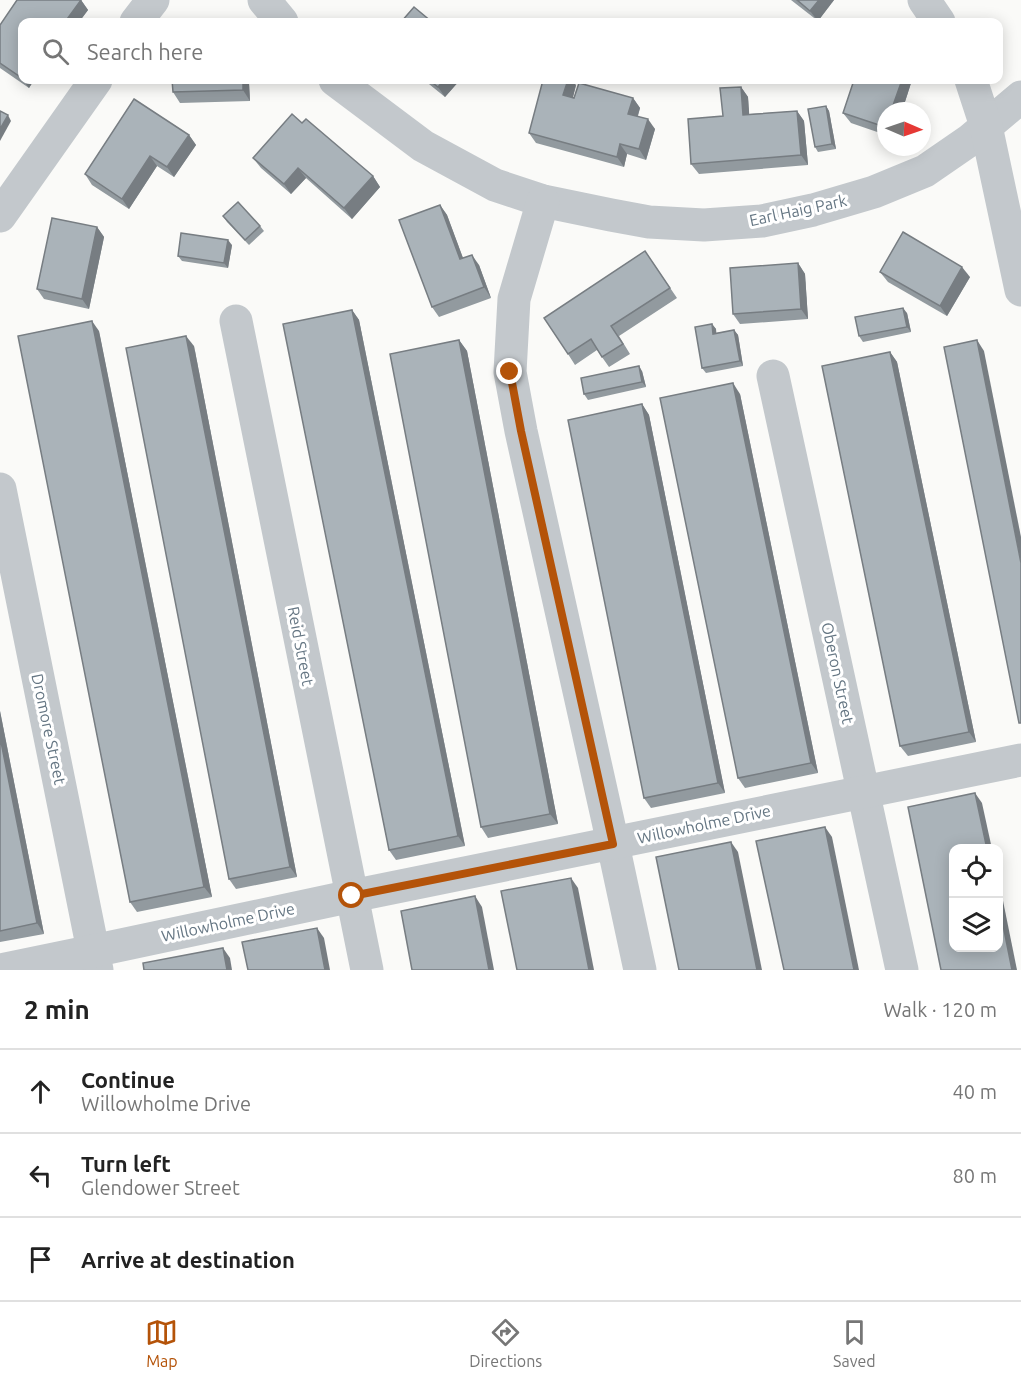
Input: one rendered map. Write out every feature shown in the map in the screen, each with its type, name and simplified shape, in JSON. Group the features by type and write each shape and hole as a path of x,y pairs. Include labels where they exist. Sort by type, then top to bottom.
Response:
{"street":[{"path":"139,18 153,0"},
{"path":"264,0 279,18"},
{"path":"924,0 936,18"},
{"path":"0,216 93,84"},
{"name":"Earl Haig Park","path":"340,84 423,146 495,185 543,201 611,215 649,222 704,225 762,221 813,210 874,192 925,171 970,140 1021,98"},
{"path":"972,84 986,126 1021,290"},
{"path":"543,201 514,299 510,372 640,970"},
{"name":"Reid Street","path":"236,321 367,970"},
{"name":"Oberon Street","path":"773,376 902,970"},
{"name":"Dromore Street","path":"0,489 95,961"},
{"name":"Willowholme Drive","path":"0,970 95,961 352,896 1021,760"}],"building":[{"path":"17,0 81,0 68,18 18,18 18,75 0,63 0,25"},
{"path":"797,0 819,0 810,11"},
{"path":"414,7 427,18 404,18"},
{"path":"172,84 243,84 243,90 173,92"},
{"path":"542,84 567,84 563,95 574,98 579,84 583,84 633,98 628,114 648,119 639,149 620,144 617,157 529,133"},
{"path":"853,84 901,84 894,102 877,102 877,124 843,113"},
{"path":"741,87 743,115 797,111 801,155 691,164 688,119 723,116 720,88"},
{"path":"134,99 189,135 167,167 150,156 122,199 85,174"},
{"path":"826,106 832,144 815,147 808,109"},
{"path":"0,111 8,115 0,129"},
{"path":"292,114 302,123 306,119 373,176 344,208 298,168 284,184 253,158"},
{"path":"238,202 260,226 245,240 223,216"},
{"path":"440,205 460,259 472,255 484,287 432,307 399,220"},
{"path":"52,218 97,227 82,299 37,289"},
{"path":"903,232 962,267 940,306 880,272"},
{"path":"181,233 228,240 224,263 178,256"},
{"path":"645,251 670,288 611,326 623,344 602,357 591,339 568,354 544,318"},
{"path":"798,263 801,309 733,314 730,268"},
{"path":"903,308 907,327 859,336 855,317"},
{"path":"352,310 458,836 389,850 283,324"},
{"path":"92,321 204,887 130,902 18,336"},
{"path":"712,324 713,334 734,330 740,361 702,368 695,327"},
{"path":"186,336 290,867 229,879 126,348"},
{"path":"459,340 550,814 481,827 390,354"},
{"path":"977,340 1021,563 1021,723 1019,723 944,347"},
{"path":"890,352 969,732 900,746 822,366"},
{"path":"639,366 642,382 584,394 581,378"},
{"path":"733,383 811,763 738,778 660,398"},
{"path":"642,404 718,783 644,798 568,420"},
{"path":"0,737 37,923 0,931"},
{"path":"975,793 986,844 949,844 949,952 1003,952 1003,925 1012,970 941,970 908,807"},
{"path":"825,827 854,970 784,970 756,841"},
{"path":"731,842 757,970 679,970 656,857"},
{"path":"571,878 589,970 517,970 501,891"},
{"path":"475,896 489,970 412,970 401,911"},
{"path":"317,928 325,970 248,970 242,942"},
{"path":"223,948 227,970 144,970 143,963"}],"route":[{"path":"352,896 613,844 521,431 510,372"}]}
